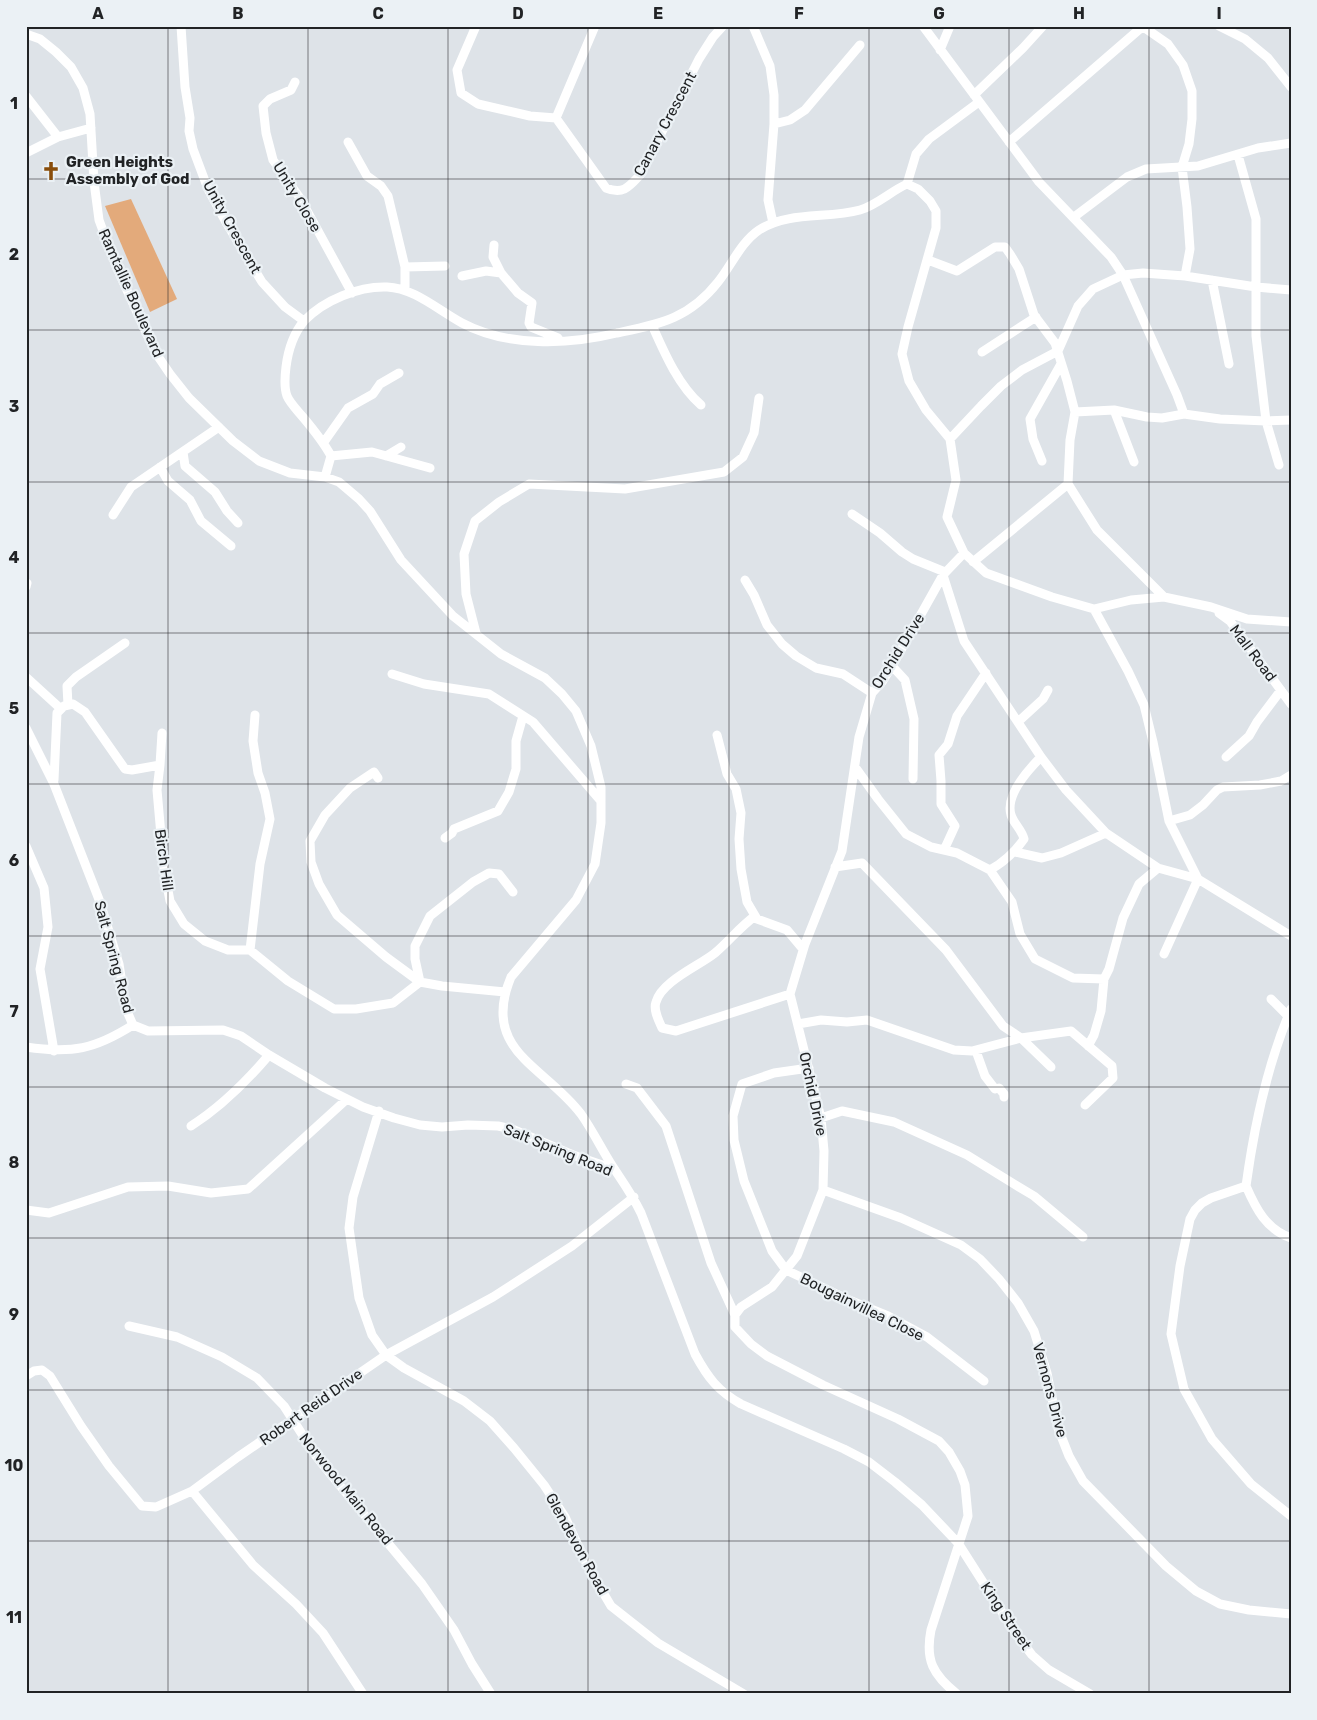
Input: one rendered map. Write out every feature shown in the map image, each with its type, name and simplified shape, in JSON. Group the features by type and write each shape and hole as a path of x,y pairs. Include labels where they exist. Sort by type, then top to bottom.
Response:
{"street":[{"name":"Unity Crescent","path":"181,26 184,88 190,118 189,131 193,149 208,189 231,232 262,282 285,307 304,321"},
{"path":"476,26 457,70 461,93 478,104 530,116 556,118 595,26"},
{"name":"Canary Crescent","path":"556,118 606,188 615,192 625,189 640,175 699,59 713,37 723,26"},
{"path":"753,26 770,66 774,94 774,124 768,200 773,223"},
{"path":"922,26 1039,182 1111,257 1123,275 1184,414"},
{"path":"940,50 950,26"},
{"path":"325,477 331,456 324,442 286,395 285,376 287,358 292,343 304,321 333,300 370,288 388,287 405,290 463,324 503,337 532,341 610,335 667,321 698,305 718,282 737,254 757,232 773,223 788,218 835,215 861,209 907,184 916,154 929,139 976,99 1043,26"},
{"path":"1219,26 1245,39 1268,58 1291,87"},
{"path":"1009,142 1142,27 1168,44 1183,65 1192,91 1192,119 1189,144 1182,167 1188,207 1190,249 1184,276"},
{"name":"Ramtallie Boulevard","path":"26,34 40,39 56,52 71,67 83,88 90,114 98,220 116,266 155,352 189,398 233,442 259,461 290,473 325,477 339,482 370,511 401,560 453,616 501,654 545,678 576,711 585,729 596,761 601,787 601,824 595,864 576,900 511,977 505,992 502,1008 510,1040 528,1064 558,1090 581,1115 614,1169"},
{"path":"774,124 790,120 805,110 860,45"},
{"name":"Unity Close","path":"295,82 291,90 270,99 263,106 266,133 273,160 300,198 352,293"},
{"path":"26,96 58,137"},
{"path":"26,153 58,137 91,128"},
{"path":"348,142 367,176 381,186 388,196 405,268 405,290"},
{"path":"1074,217 1127,177 1146,169 1198,166 1238,156 1258,148 1291,142"},
{"path":"1238,156 1256,219 1256,336 1266,421 1279,465"},
{"path":"907,184 918,189 930,201 936,211 936,228 902,354 909,381 926,410 950,439 956,480 947,517 964,553 986,573 1052,597 1094,608 1131,600 1164,597 1211,607 1246,619 1291,622"},
{"path":"494,245 493,257 501,273 518,293 532,303 529,323 531,327 564,340"},
{"path":"928,260 957,271 995,247 1005,247 1010,254 1019,269 1036,317 1047,330 1058,351 1075,412 1070,440 1068,484 1097,530 1164,597"},
{"path":"405,268 445,266"},
{"path":"462,276 486,271 501,273"},
{"path":"950,439 1001,386 1022,370 1058,351 1078,306 1093,289 1123,275 1144,273 1184,276 1256,288 1291,290"},
{"path":"1212,280 1229,364"},
{"path":"982,352 1036,317"},
{"path":"652,325 680,379 701,405"},
{"path":"1042,461 1033,439 1030,419 1062,364"},
{"path":"324,442 348,408 373,394 380,384 400,373"},
{"path":"476,633 466,594 464,554 475,521 499,502 529,484 624,489 724,472 743,457 754,433 759,398"},
{"path":"1114,410 1134,462"},
{"path":"1075,412 1114,410 1162,418 1184,414 1220,419 1291,420"},
{"path":"113,515 131,487 219,427"},
{"path":"386,456 400,447"},
{"path":"183,452 185,466 215,492 227,511 238,523"},
{"path":"331,456 372,452 410,464 418,463 430,468"},
{"path":"160,467 168,481 190,500 201,521 231,546"},
{"path":"973,562 1068,484"},
{"path":"852,514 902,552 944,573 964,641 1041,757 1066,790 1106,833 1158,868 1198,879 1291,936"},
{"name":"Orchid Drive","path":"736,1315 741,1307 772,1288 797,1256 823,1190 824,1151 821,1118 790,994 803,949 842,851 859,737 872,693 892,666 944,573 964,553"},
{"path":"745,580 767,625 782,644 796,656 816,668 843,674 872,693"},
{"name":"Mall Road","path":"1211,607 1230,621 1291,704"},
{"path":"1094,608 1128,671 1144,706 1169,821 1198,879"},
{"path":"64,707 67,686 76,676 125,643"},
{"path":"892,666 905,680 914,719 914,779"},
{"path":"392,674 424,684 489,694 533,722 601,801"},
{"path":"944,850 955,826 941,804 939,755 948,744 956,716 986,674"},
{"path":"26,677 64,707"},
{"path":"1018,721 1043,699 1048,690"},
{"path":"1226,757 1249,736 1280,690"},
{"path":"54,784 57,713 64,707 73,704 85,712 125,769 132,770 160,766"},
{"path":"256,715 253,741 258,772 265,793 270,819 260,864 250,950 288,981 334,1009 356,1009 393,1003 420,982"},
{"path":"445,838 454,829 498,810 509,792 516,769 516,742 523,716"},
{"name":"Salt Spring Road","path":"26,728 54,784 100,902 119,964 126,1009 133,1025 148,1031 222,1030 241,1036 269,1055 347,1099 394,1118 420,1125 442,1127 468,1125 498,1126 512,1129 573,1155 614,1169 634,1197 695,1354 703,1370 714,1385 727,1396 742,1404 869,1462 922,1505 958,1543"},
{"name":"Birch Hill","path":"162,733 157,790 158,817 164,870 170,901 184,924 204,941 228,950 250,950"},
{"path":"717,734 727,774 736,789 741,813 739,839 741,869 747,902 757,919 787,930 803,949"},
{"path":"990,870 1015,852 1024,840 1010,813 1012,799 1026,773 1041,757"},
{"path":"855,767 906,834 931,847 958,853 990,870 1012,902 1020,934 1035,959 1073,978 1104,979"},
{"path":"378,778 374,772 350,788 325,814 310,841 311,862 318,884 337,915 386,957 420,982 505,992"},
{"path":"1169,821 1190,815 1203,806 1223,786 1260,785 1281,781 1291,775"},
{"path":"1015,852 1042,858 1061,853 1106,833"},
{"path":"26,846 44,888 48,928 40,969 54,1050"},
{"path":"835,867 862,863 946,950 1003,1026 1021,1038 1051,1067"},
{"path":"1088,1046 1094,1035 1101,1011 1104,979 1109,969 1123,918 1139,884 1158,868"},
{"path":"26,873 37,872"},
{"path":"420,982 415,959 415,946 430,916 473,882 489,873 499,874 513,892"},
{"path":"1164,954 1198,879"},
{"path":"755,916 740,927 714,954 690,968 661,993 655,1003 662,1028 676,1030 790,994"},
{"path":"1271,999 1290,1015 1276,1047 1264,1090 1250,1156 1246,1186 1255,1208 1266,1223 1280,1234 1291,1238"},
{"path":"798,1024 821,1020 847,1022 867,1020 954,1050 976,1051 1021,1038 1071,1031 1112,1066 1112,1078 1085,1105"},
{"path":"26,1047 54,1050 87,1048 113,1038 133,1025"},
{"path":"976,1051 985,1076 995,1089 999,1088 1004,1097"},
{"path":"191,1126 205,1117 246,1081 269,1055"},
{"path":"786,1270 772,1251 744,1181 734,1140 733,1116 742,1084 774,1073 809,1068"},
{"path":"626,1084 637,1088 666,1126 711,1263 736,1315 735,1327 751,1344 767,1356 823,1385 898,1419 939,1442 949,1452 960,1471 965,1485 968,1516 928,1644 930,1659 935,1673 957,1694"},
{"path":"26,1210 49,1213 128,1187 168,1186 211,1193 248,1189 347,1099"},
{"name":"Glendevon Road","path":"379,1111 353,1197 349,1228 359,1298 372,1335 386,1355 404,1368 464,1401 490,1421 514,1448 544,1485 565,1517 588,1567 611,1606 658,1643 744,1694"},
{"path":"821,1118 842,1111 894,1122 904,1126 967,1155 1034,1196 1083,1237"},
{"path":"1246,1186 1202,1203 1190,1219 1180,1266 1171,1334 1184,1389 1212,1439 1251,1484 1291,1516"},
{"name":"Vernons Drive","path":"823,1190 900,1218 961,1245 980,1259 1018,1303 1034,1331 1047,1373 1058,1428 1069,1456 1083,1481 1166,1566 1196,1591 1220,1604 1249,1610 1291,1614"},
{"name":"Robert Reid Drive","path":"26,1376 34,1370 42,1370 50,1376 86,1434 109,1466 142,1506 156,1507 192,1491 386,1355 493,1297 533,1272 572,1246 634,1197"},
{"name":"Bougainvillea Close","path":"786,1270 888,1316 927,1337 984,1381"},
{"name":"Norwood Main Road","path":"129,1326 177,1337 222,1356 257,1378 284,1406 332,1476 422,1584 454,1630 472,1664 492,1694"},
{"path":"192,1491 253,1565 296,1604 323,1633 363,1694"},
{"name":"King Street","path":"958,1543 1032,1656 1049,1670 1090,1694"}],"shaded area":[{"path":"131,199 177,299 150,312 105,206"}],"place":[{"name":"Green Heights Assembly of God","path":"51,171"}]}
